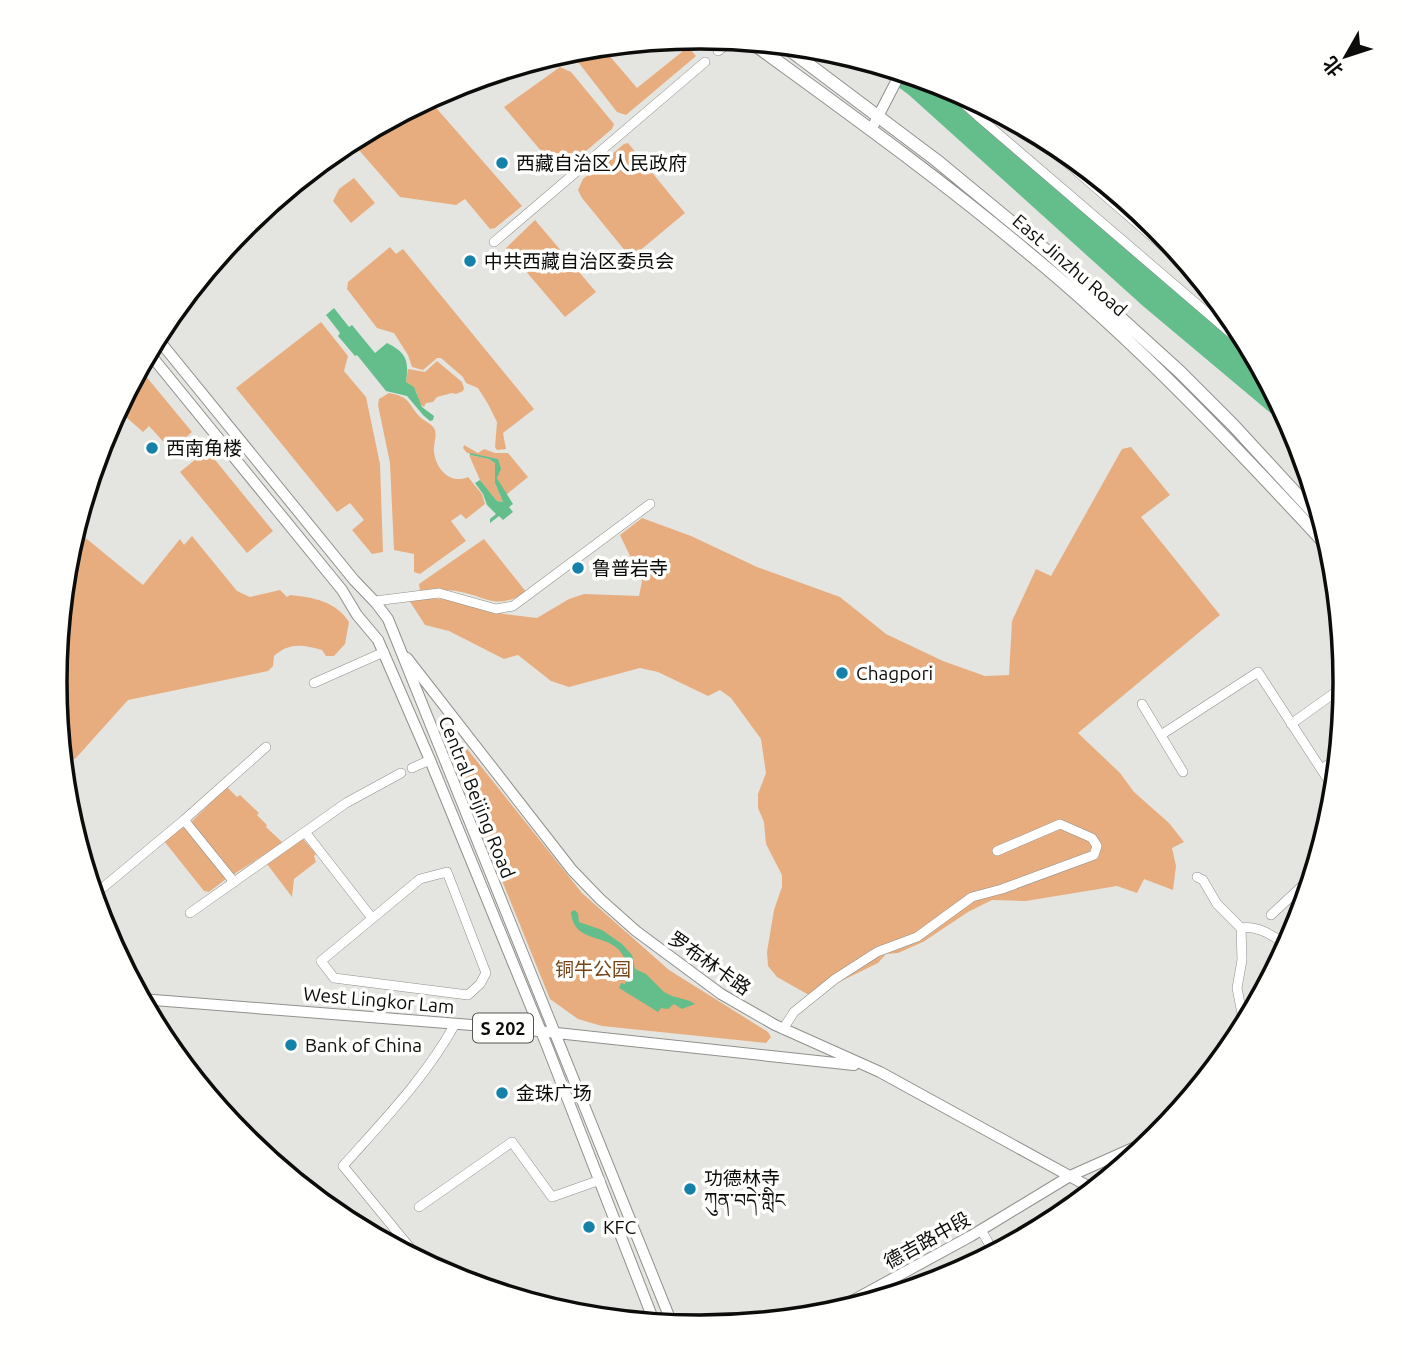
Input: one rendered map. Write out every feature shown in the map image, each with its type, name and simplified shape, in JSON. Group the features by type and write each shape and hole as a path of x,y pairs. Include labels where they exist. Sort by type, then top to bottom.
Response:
{"highway":[{"name":"East Jinzhu Road","path":"765,52 871,130 1027,251 1114,328 1215,425 1316,534"},
{"name":"East Jinzhu Road","path":"798,56 936,160 1028,236 1123,320 1234,426 1310,509"}],"main road":[{"path":"871,130 897,81"},
{"name":"Central Beijing Road","path":"164,347 388,619 555,1034 565,1052 669,1315"},
{"name":"Central Beijing Road","path":"155,361 342,590 384,652 541,1032 652,1314"},
{"name":"罗布林卡路","path":"400,647 572,870 600,899 674,961 721,995 783,1029 880,1072 1087,1185"},
{"name":"West Lingkor Lam","path":"153,1000 455,1024 863,1066"},
{"name":"德吉路中段","path":"867,1293 981,1230 1070,1176 1128,1150"}],"street":[{"path":"494,242 705,62"},
{"path":"970,109 1228,330"},
{"path":"1095,186 1130,217"},
{"path":"375,601 439,593 496,608 513,606 650,504"},
{"path":"314,683 384,652"},
{"path":"1161,735 1258,672 1327,778"},
{"path":"1292,724 1334,694"},
{"path":"1142,704 1183,772"},
{"path":"102,888 266,747"},
{"path":"412,768 430,760"},
{"path":"1321,769 1329,764"},
{"path":"190,913 346,803 401,773"},
{"path":"184,820 234,881"},
{"path":"783,1029 794,1013 819,992 877,952 917,937 972,897 1002,889 1094,855 1097,846 1092,838 1060,824 997,851"},
{"path":"305,832 372,918"},
{"path":"447,872 486,973 480,984 468,995 334,978 321,961 372,918 420,879 447,872"},
{"path":"1197,877 1203,880 1217,904 1241,929 1242,960 1237,988 1242,1012"},
{"path":"1271,915 1300,888"},
{"path":"1241,929 1249,927 1264,931 1279,940"},
{"path":"406,1243 343,1166 403,1099 442,1047 455,1024"},
{"path":"419,1207 512,1142 552,1197 600,1180"},
{"path":"981,1230 990,1246"}],"green space":[{"path":"685,49 690,49 696,56 626,115 617,112 577,61 609,55 637,88"},
{"path":"560,67 571,72 614,124 612,129 573,162 561,167 552,164 504,107"},
{"path":"436,107 522,206 495,228 490,229 465,199 456,205 400,197 359,150"},
{"path":"628,143 685,213 631,258 578,190 583,179"},
{"path":"354,178 375,203 351,223 333,201 339,189"},
{"path":"535,220 596,292 565,317 506,248"},
{"path":"390,247 396,254 403,249 534,409 503,433 506,449 497,450 495,447 497,422 478,388 466,383 463,377 441,358 437,358 423,370 412,367 394,333 377,328 347,289 348,282"},
{"path":"321,322 348,356 344,371 366,397 380,464 383,552 372,554 352,530 364,520 350,503 337,512 236,388"},
{"path":"437,361 462,382 464,388 456,394 437,397 424,407 419,403 416,391 406,382 408,369 425,372"},
{"path":"146,377 192,432 171,450 149,426 143,432 126,417"},
{"path":"389,393 404,398 420,417 434,428 435,458 441,469 455,479 468,477 482,494 485,504 466,519 461,514 451,521 466,541 420,574 414,572 414,554 394,550 390,463 378,405 379,399"},
{"path":"464,445 478,453 484,449 495,453 508,453 528,477 506,495 496,476 500,472 498,459 467,453"},
{"path":"1131,447 1170,495 1141,517 1220,615 1078,733 1120,773 1134,792 1169,823 1184,842 1172,848 1176,866 1173,890 1144,879 1137,893 1117,886 1026,901 992,900 968,912 923,942 898,953 886,954 878,963 831,986 816,999 777,977 768,966 767,952 774,910 782,887 782,875 766,844 764,822 758,808 758,794 766,773 761,739 731,698 720,690 708,696 658,672 640,668 569,687 551,681 518,655 504,659 449,631 425,625 409,600 450,600 504,614 537,618 569,599 584,594 639,596 642,581 620,535 642,518 691,536 757,567 840,597 886,634 943,661 985,676 1009,675 1012,621 1036,569 1051,576 1122,449"},
{"path":"207,450 273,531 247,553 180,472"},
{"path":"469,455 495,463 495,483 503,502 497,501 480,480"},
{"path":"192,536 237,591 250,597 280,590 287,597 290,595 316,599 331,605 349,622 345,644 334,656 326,656 322,650 303,646 286,648 274,656 273,666 268,671 128,700 73,760 67,682 73,600 85,537 143,585 180,539 184,545"},
{"path":"484,539 527,593 500,602 456,591 420,590 419,584"},
{"name":"铜牛公园","path":"464,745 582,893 669,970 768,1032 771,1037 766,1043 602,1026 578,1019 550,999 452,757 451,751"},
{"path":"236,778 228,788 259,813 257,815 266,827 283,843 234,874 192,821"},
{"path":"180,828 186,828 226,877 209,892 204,891 164,841"},
{"path":"303,839 316,854 316,862 294,879 292,897 267,864"}],"shaded area":[{"path":"885,77 959,104 1234,340 1276,417 1143,306 909,95"},
{"path":"334,308 375,353 387,343 403,354 407,363 406,382 414,387 422,407 434,416 433,420 430,421 423,415 407,396 386,391 357,355 355,356 338,336 340,333 326,315"},
{"path":"470,453 498,459 501,469 497,478 513,504 509,507 513,512 503,520 499,516 490,523 490,519 496,514 487,505 475,483 480,480 497,501 503,502 495,483 495,463"},
{"path":"574,910 578,913 579,922 602,930 622,944 632,955 635,969 646,974 664,992 695,1004 682,1009 674,1004 668,1009 661,1008 658,1012 619,988 621,983 625,984 630,968 627,967 623,955 616,947 580,931 574,924 571,912"}],"place":[{"name":"西藏自治区人民政府","path":"502,163"},
{"name":"中共西藏自治区委员会","path":"470,261"},
{"name":"西南角楼","path":"152,448"},
{"name":"鲁普岩寺","path":"578,568"},
{"name":"Chagpori","path":"842,673"},
{"name":"Bank of China","path":"291,1045"},
{"name":"金珠广场","path":"502,1093"},
{"name":"功德林寺 ཀུན་བདེ་གླིང","path":"690,1189"},
{"name":"KFC","path":"589,1227"}]}
